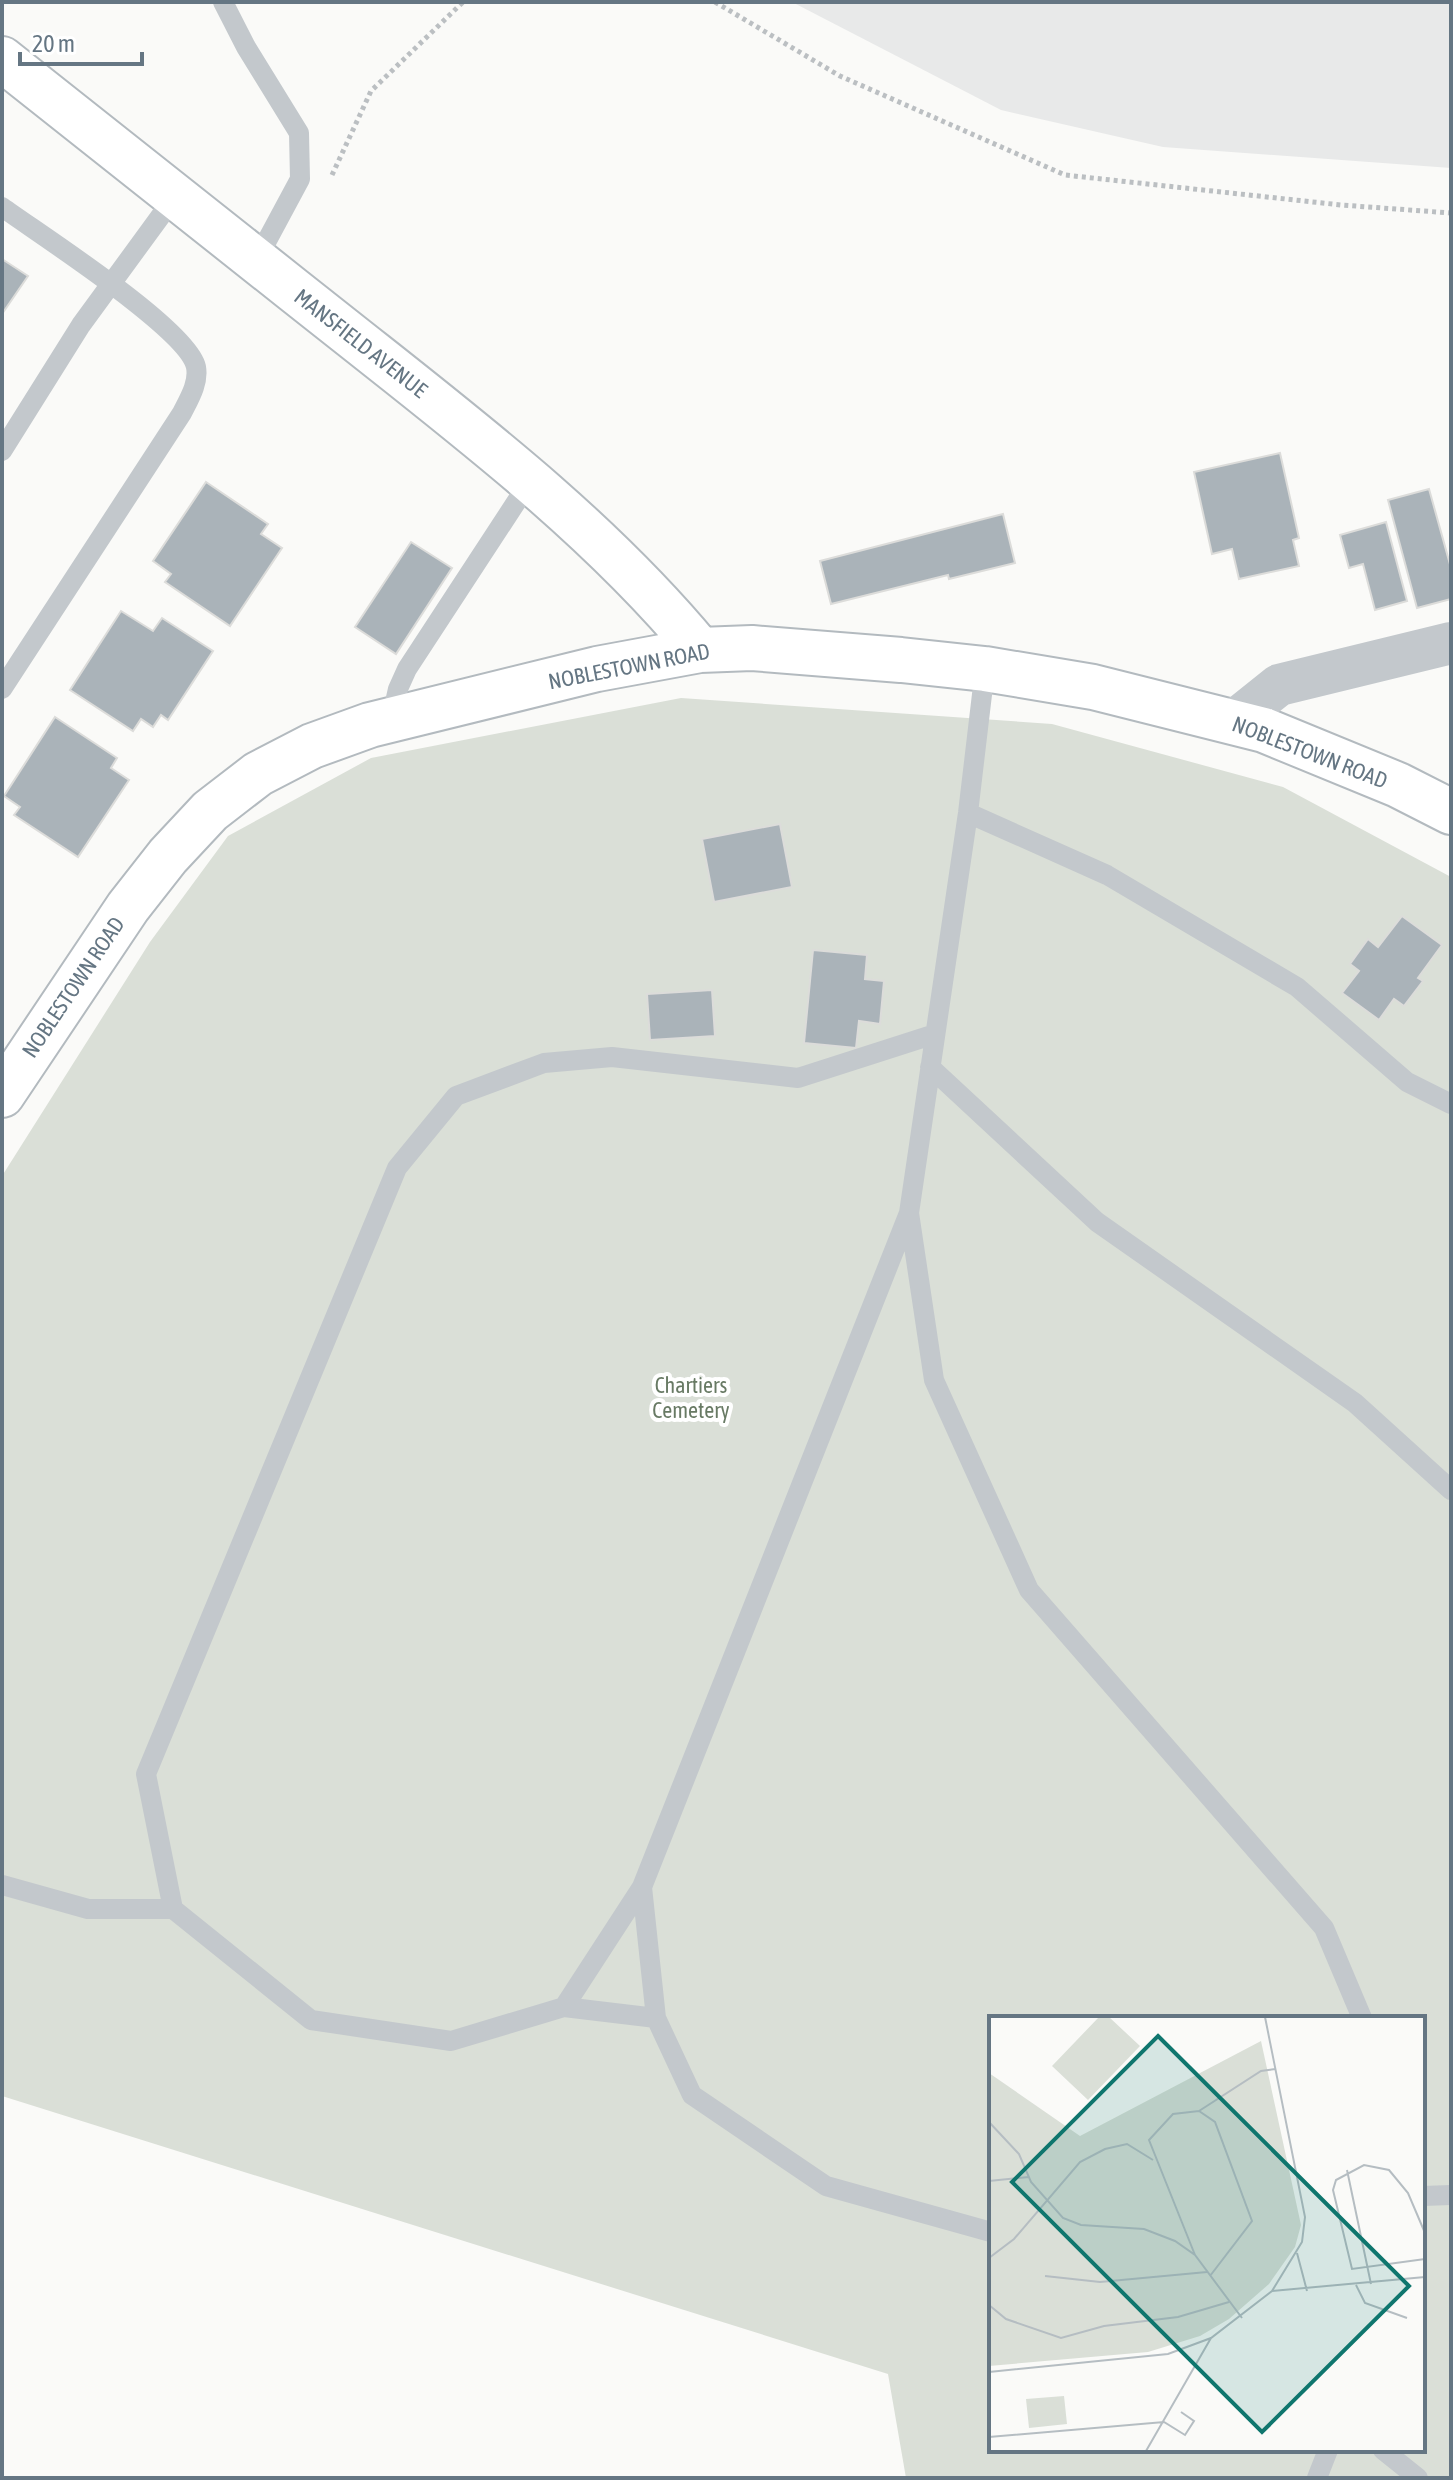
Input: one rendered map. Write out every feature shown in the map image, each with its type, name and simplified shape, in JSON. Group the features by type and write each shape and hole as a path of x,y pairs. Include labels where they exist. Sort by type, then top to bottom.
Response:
{"main road":[{"name":"MANSFIELD AVENUE","path":"2,59 530,481 627,569 700,650"},
{"name":"NOBLESTOWN ROAD","path":"2,1095 128,907 168,856 210,811 258,774 312,746 391,720 597,669 700,650 752,648 825,652 985,669 1093,687 1264,730 1398,785 1451,812"}],"street":[{"path":"1234,721 1279,685 1451,643"}],"lane":[{"path":"223,2 246,47 299,133 300,179 256,261"},
{"path":"2,451 81,325 176,195"},
{"path":"2,207 160,320 186,345 196,366 195,389 182,413 2,689"},
{"path":"391,720 398,689 407,669 530,481"},
{"path":"564,2007 642,1887 909,1213 968,813 985,669"},
{"path":"968,813 1107,875 1297,987 1407,1082 1451,1104"},
{"path":"173,1909 146,1774 397,1168 456,1096 544,1063 612,1057 798,1078 935,1034"},
{"path":"930,1067 1097,1222 1355,1403 1451,1490"},
{"path":"909,1213 934,1380 1029,1590 1324,1928 1361,2016"},
{"path":"2,1885 88,1909 173,1909 311,2020 451,2041 564,2007 656,2018"},
{"path":"642,1887 656,2018 692,2095 826,2186 989,2231"},
{"path":"1425,2196 1451,2195"},
{"path":"1317,2478 1327,2452"},
{"path":"1386,2452 1418,2478"}],"path":[{"path":"325,189 371,91 463,2"},
{"path":"715,2 840,76 1065,175 1341,205 1451,213"}],"shaded area":[{"path":"792,2 1451,2 1451,168 1163,147 1001,110"}],"green space":[{"name":"Chartiers Cemetery","path":"681,698 1052,724 1283,787 1451,877 1451,2478 906,2478 888,2374 2,2096 2,1176 150,942 228,836 371,758"}],"building":[{"path":"2,259 28,276 2,314"},
{"path":"1280,453 1299,538 1293,540 1299,566 1239,579 1232,549 1212,554 1194,472"},
{"path":"206,482 268,524 261,534 282,548 230,626 165,582 171,574 153,561"},
{"path":"1429,489 1451,568 1451,599 1417,608 1388,500"},
{"path":"1003,514 1015,563 949,579 948,575 831,604 820,561"},
{"path":"1386,522 1407,601 1375,610 1363,564 1349,568 1340,535"},
{"path":"411,542 452,568 396,654 355,627"},
{"path":"121,611 153,631 162,618 213,651 168,720 161,715 153,727 141,719 133,731 70,690"},
{"path":"55,717 117,758 111,768 129,780 78,857 14,815 20,807 4,796"},
{"path":"780,824 792,887 714,902 702,839"},
{"path":"1402,916 1442,945 1418,978 1423,981 1404,1006 1394,999 1379,1020 1342,993 1359,971 1350,964 1368,939 1378,947"},
{"path":"813,950 867,955 865,979 884,981 880,1024 859,1021 856,1048 804,1043"},
{"path":"712,990 715,1036 650,1040 647,994"}]}
